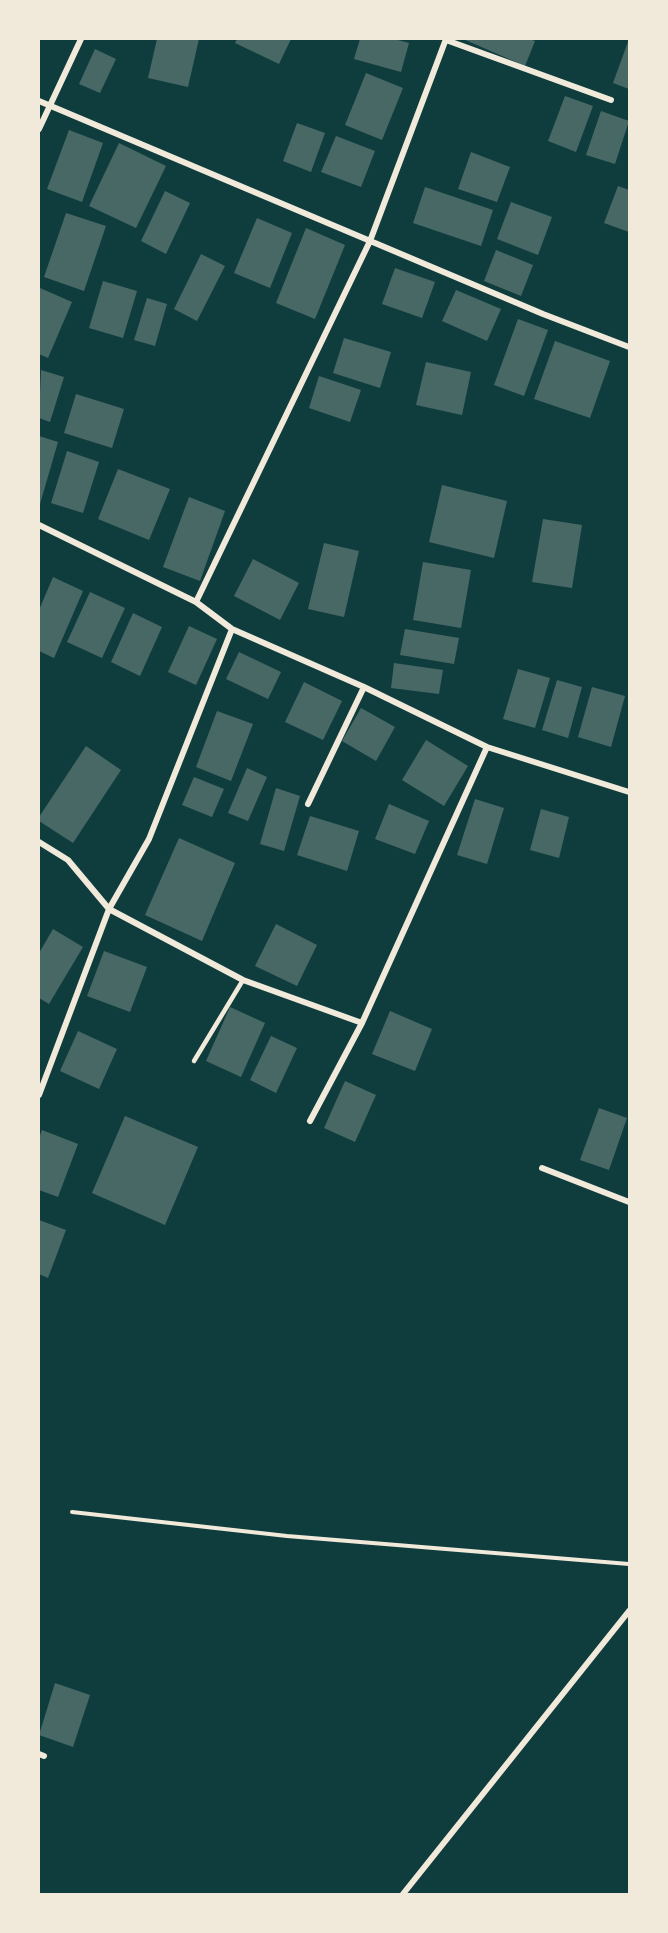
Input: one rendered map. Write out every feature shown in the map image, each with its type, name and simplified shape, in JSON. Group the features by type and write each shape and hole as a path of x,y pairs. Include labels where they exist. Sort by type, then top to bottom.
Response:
{"street":[{"path":"39,129 81,39"},
{"path":"196,602 370,241 446,39 611,100"},
{"path":"39,101 370,241 629,347"},
{"path":"39,525 196,602 232,629 364,687 488,747 629,792"},
{"path":"39,1095 109,909 149,839 232,629"},
{"path":"308,804 364,687"},
{"path":"310,1121 362,1023 488,747"},
{"path":"39,842 68,860 109,909 243,980 362,1023"},
{"path":"542,1168 629,1202"},
{"path":"403,1894 629,1611"}],"lane":[{"path":"194,1061 243,980"}],"path":[{"path":"72,1512 287,1536 629,1564"}],"building":[{"path":"157,39 199,39 188,87 148,78"},
{"path":"237,39 291,39 279,64 235,43"},
{"path":"360,39 394,39 409,43 401,72 354,59"},
{"path":"463,39 529,39 535,41 525,66"},
{"path":"629,39 629,89 613,83"},
{"path":"95,49 116,59 100,93 79,84"},
{"path":"366,73 403,88 382,140 345,125"},
{"path":"565,96 593,106 576,152 548,141"},
{"path":"601,111 629,121 615,164 586,155"},
{"path":"297,123 325,133 311,172 283,161"},
{"path":"69,130 103,143 82,202 47,189"},
{"path":"336,136 375,151 361,187 321,172"},
{"path":"119,143 166,166 136,228 89,206"},
{"path":"471,152 510,167 497,202 458,189"},
{"path":"618,186 629,190 629,232 604,223"},
{"path":"425,187 493,210 481,246 413,223"},
{"path":"165,191 190,203 166,254 141,241"},
{"path":"511,202 552,217 538,255 497,239"},
{"path":"66,213 106,226 84,291 44,277"},
{"path":"257,218 292,233 270,288 234,273"},
{"path":"306,228 345,245 315,319 276,303"},
{"path":"496,250 533,265 521,296 484,281"},
{"path":"201,254 225,266 197,321 174,309"},
{"path":"395,268 435,282 422,318 382,304"},
{"path":"103,281 137,291 123,338 89,328"},
{"path":"40,288 72,302 48,358 39,354"},
{"path":"456,290 501,309 487,341 442,321"},
{"path":"147,298 167,304 155,346 134,340"},
{"path":"518,319 548,330 524,396 494,385"},
{"path":"344,338 391,352 380,388 333,373"},
{"path":"555,341 610,361 590,418 534,399"},
{"path":"426,362 471,372 462,415 416,405"},
{"path":"41,370 64,377 50,422 39,418"},
{"path":"319,376 361,390 350,422 309,408"},
{"path":"76,394 124,409 112,448 64,433"},
{"path":"39,436 58,442 40,504 39,503"},
{"path":"67,451 99,462 83,513 51,503"},
{"path":"118,469 170,489 149,540 98,519"},
{"path":"442,485 507,501 494,558 429,542"},
{"path":"189,497 225,511 200,581 163,567"},
{"path":"543,519 582,525 572,588 532,582"},
{"path":"324,543 359,551 344,617 308,609"},
{"path":"253,559 299,583 280,620 234,596"},
{"path":"423,562 471,570 461,628 413,620"},
{"path":"53,577 83,591 54,658 39,651 39,610"},
{"path":"90,592 125,608 102,658 67,642"},
{"path":"133,613 162,627 140,676 111,662"},
{"path":"189,626 217,639 196,685 168,672"},
{"path":"405,629 459,638 454,664 400,655"},
{"path":"239,652 281,672 268,699 226,679"},
{"path":"394,663 443,670 439,694 391,688"},
{"path":"518,669 550,678 535,728 503,719"},
{"path":"557,680 582,687 568,738 542,730"},
{"path":"304,682 342,701 323,740 285,722"},
{"path":"592,687 625,696 611,747 578,737"},
{"path":"361,708 395,727 376,761 342,741"},
{"path":"217,711 253,724 231,781 196,767"},
{"path":"426,740 468,766 444,806 402,780"},
{"path":"86,746 121,770 73,843 39,821 39,817"},
{"path":"247,768 267,777 248,821 228,813"},
{"path":"194,777 224,789 212,817 182,805"},
{"path":"276,788 300,796 284,851 260,844"},
{"path":"475,799 504,808 487,864 457,855"},
{"path":"389,804 429,821 415,854 375,839"},
{"path":"541,809 569,817 559,858 530,850"},
{"path":"310,816 359,831 347,871 297,855"},
{"path":"179,838 235,863 202,941 145,915"},
{"path":"276,924 317,945 297,986 255,966"},
{"path":"53,929 83,947 49,1004 39,998 39,953"},
{"path":"104,951 147,967 130,1012 87,996"},
{"path":"230,1007 265,1023 241,1077 206,1061"},
{"path":"390,1011 432,1029 415,1071 372,1054"},
{"path":"78,1031 117,1049 99,1089 60,1071"},
{"path":"271,1036 297,1048 276,1093 250,1080"},
{"path":"345,1081 376,1095 355,1142 324,1128"},
{"path":"599,1108 627,1118 609,1170 580,1160"},
{"path":"125,1116 198,1147 165,1225 92,1193"},
{"path":"42,1130 78,1144 58,1197 39,1190 39,1138"},
{"path":"39,1220 66,1230 48,1278 39,1274"},
{"path":"55,1683 90,1695 73,1747 39,1735"}]}
